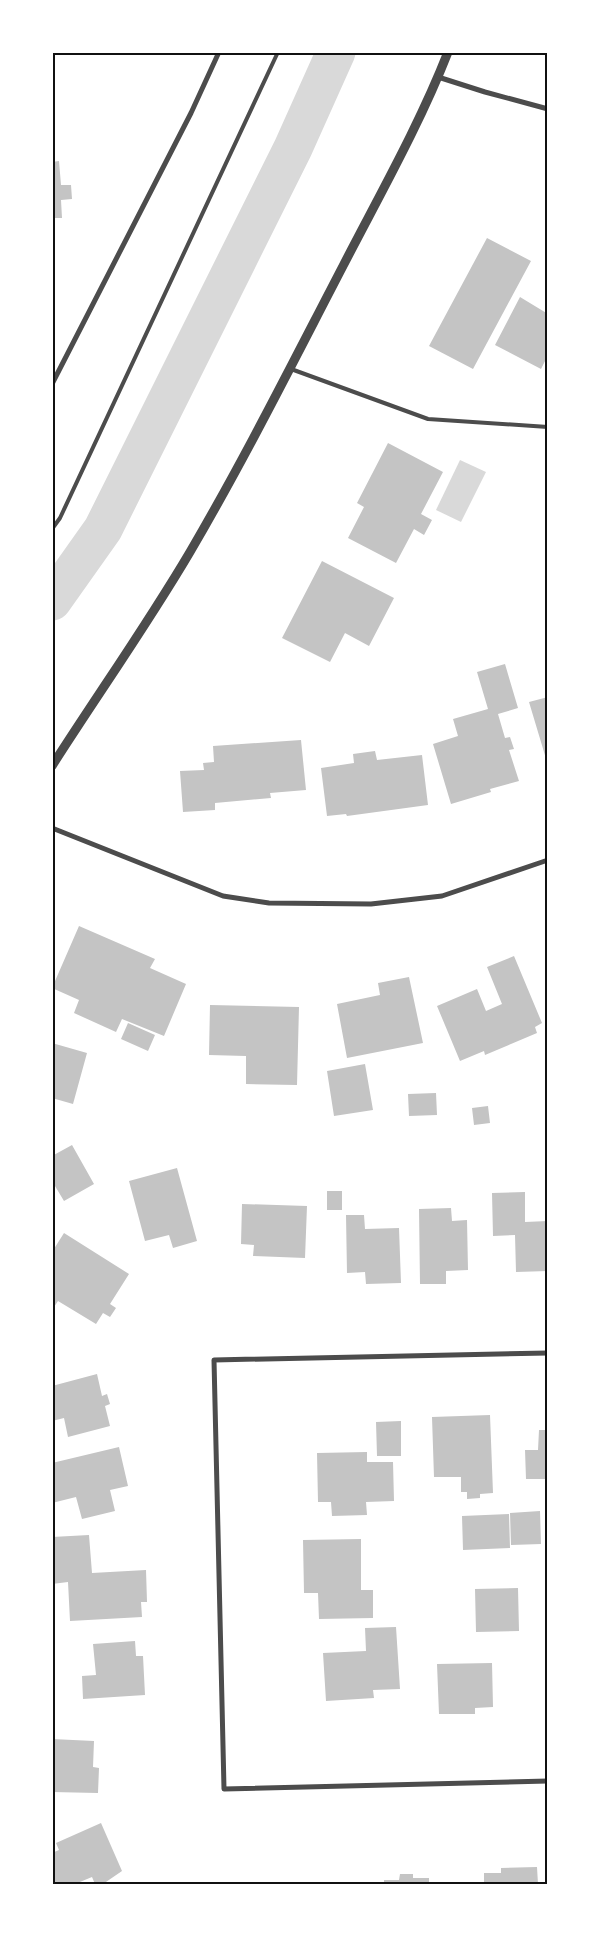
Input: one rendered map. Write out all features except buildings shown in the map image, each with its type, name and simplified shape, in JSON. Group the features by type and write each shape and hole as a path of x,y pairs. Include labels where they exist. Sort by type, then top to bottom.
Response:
{"street":[{"path":"52,384 191,113 219,52"},
{"path":"52,766 152,614 190,552 290,369 422,112 448,52"},
{"path":"438,77 548,109"},
{"path":"52,828 223,896 270,903 372,904 442,896 548,860"},
{"path":"548,1353 214,1360 224,1789 548,1781"}],"lane":[{"path":"52,529 60,518 278,52"},
{"path":"290,369 428,419 548,427"}],"shaded area":[{"path":"460,460 486,472 461,522 436,510"}],"waterway":[{"path":"52,601 103,529 293,148 336,52"}]}
